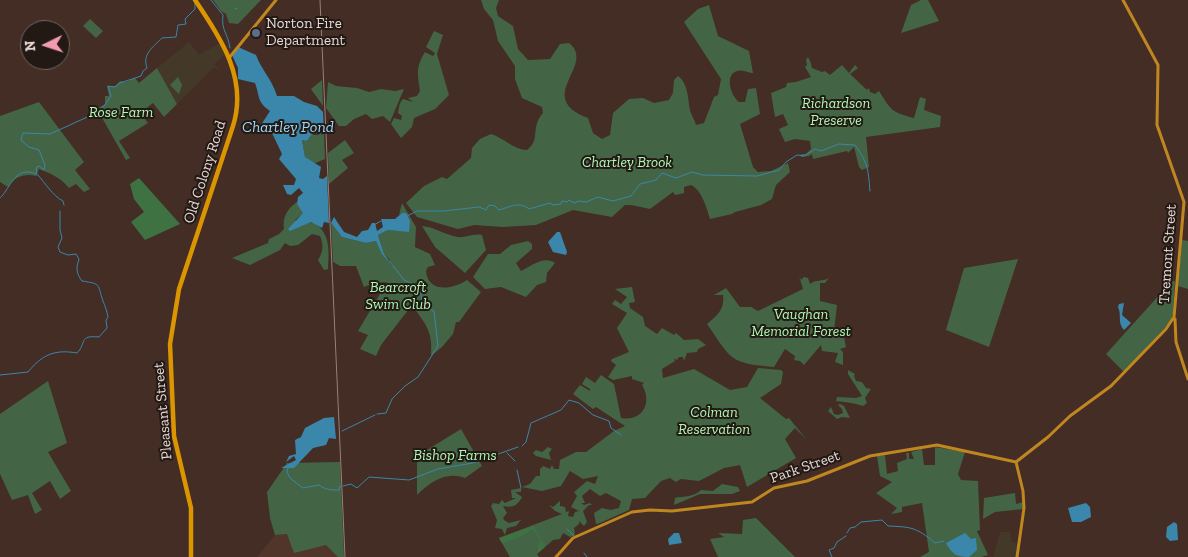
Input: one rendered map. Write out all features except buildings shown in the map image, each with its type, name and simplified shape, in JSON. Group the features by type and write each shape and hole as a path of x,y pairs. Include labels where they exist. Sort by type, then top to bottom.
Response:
{"highway":[{"name":"Old Colony Road","path":"178,293 236,117 238,89 229,58 215,30 195,1"},
{"name":"Pleasant Street","path":"178,293 170,344 172,407 180,464 190,502 191,557"}],"main road":[{"path":"229,58 276,0"},
{"name":"Tremont Street","path":"1122,0 1158,65 1157,123 1184,202 1173,323 1176,345 1188,379"},
{"path":"1017,557 1024,508 1023,491 1016,462 1118,379 1173,323"},
{"path":"1168,326 1175,330"},
{"name":"Park Street","path":"556,557 573,538 632,512 650,510 672,512 752,502 774,488 807,481 870,456 941,446 1016,462"}],"shaded area":[{"path":"189,42 199,55 220,43 226,54 214,64 223,73 214,67 177,104 157,68"},
{"path":"1000,532 1010,532 1012,542 1017,543 1016,557 993,557"},
{"path":"287,534 326,545 338,557 257,557 275,535"}],"green space":[{"path":"213,0 261,0 238,24 229,23 226,14 221,11"},
{"path":"481,0 499,0 496,8 498,16 513,26 518,49 528,60 550,59 560,44 569,43 576,52 576,61 565,91 566,101 573,110 588,118 593,133 602,139 610,135 613,113 629,99 643,98 654,103 669,100 673,93 674,80 678,76 686,87 691,112 696,125 704,123 714,97 718,95 721,79 684,22 698,9 709,5 718,36 749,51 753,73 741,70 733,73 730,86 733,95 739,102 745,102 748,89 756,88 760,114 740,124 753,167 758,172 771,171 788,163 790,172 776,185 772,199 761,205 710,219 701,195 691,185 684,187 684,193 675,195 673,192 650,209 625,205 612,217 573,210 536,225 503,227 474,225 458,229 417,217 406,203 424,186 442,177 447,179 471,158 472,148 480,139 491,134 518,148 527,150 534,142 537,123 543,113 542,107 522,98 515,79 515,66 498,41 493,20 484,9"},
{"path":"921,0 928,0 939,21 901,33 911,5"},
{"path":"90,19 103,31 96,38 83,26"},
{"path":"434,31 443,35 437,54 449,95 435,109 414,118 412,127 401,138 391,124 394,118 401,120 402,116 398,113 403,99 413,102 408,98 417,96 420,91 418,67 425,52 433,56 435,53 426,47"},
{"name":"Richardson Preserve","path":"808,57 812,68 822,72 825,71 830,75 842,65 849,73 855,65 858,68 850,74 867,90 869,88 870,92 875,94 879,91 889,106 901,114 914,118 920,97 926,99 924,110 941,116 940,127 866,137 869,167 862,170 859,167 854,147 848,153 847,151 813,159 812,154 801,157 801,154 806,154 811,149 810,141 795,139 785,142 779,129 788,125 783,114 775,117 771,93 786,87 787,83 811,77 805,67"},
{"name":"Rose Farm","path":"157,68 177,104 164,117 153,103 140,113 148,123 119,141 130,158 126,160 97,109 105,104 105,96 109,96 107,86 115,86 120,81 126,82 135,78 139,83"},
{"path":"178,77 182,85 179,94 170,85"},
{"path":"322,80 323,106 311,89"},
{"path":"328,82 336,86 357,88 369,92 381,89 395,91 404,89 390,122 383,116 372,119 366,114 354,119 346,126 339,126 326,108"},
{"path":"39,102 84,162 75,170 90,189 84,192 76,184 69,188 59,178 39,169 36,176 20,177 8,187 0,182 0,116"},
{"path":"324,132 325,159 313,164 305,157 302,140 307,141 311,135 322,135"},
{"path":"345,140 354,153 342,160 348,168 329,184 328,153"},
{"path":"139,178 180,224 145,240 131,222 144,212 134,199 130,184"},
{"path":"297,202 304,213 295,220 302,224 313,222 319,226 326,237 328,243 328,269 324,270 318,260 322,249 320,236 312,234 298,245 290,246 285,243 280,250 250,265 232,258 268,243 269,239 279,234 284,229 286,213"},
{"name":"Bearcroft Swim Club","path":"402,203 416,227 415,247 430,254 435,265 428,267 426,271 431,283 436,286 449,287 467,280 481,292 459,322 456,322 453,334 431,356 430,334 425,323 412,305 381,345 376,356 360,349 368,335 358,331 387,282 374,283 364,287 356,266 340,266 333,262 331,223 342,237 366,243 376,241 384,254 378,235 388,230 404,231 402,213 399,215"},
{"path":"422,226 458,237 482,235 486,250 465,273 435,247"},
{"path":"1182,240 1188,241 1188,289 1178,286"},
{"path":"528,241 532,244 532,249 516,263 521,271 533,264 546,260 555,263 547,273 546,282 537,285 526,297 501,287 485,289 473,277 488,254 500,254 511,245"},
{"path":"1018,259 989,347 946,330 964,268"},
{"name":"Vaughan Memorial Forest","path":"799,276 801,280 804,277 808,278 810,284 829,278 825,283 820,283 820,301 837,305 834,331 843,332 846,347 840,349 843,352 843,365 835,362 838,353 822,351 821,345 804,365 800,361 794,360 795,356 785,349 774,367 748,364 733,358 707,324 717,315 723,304 723,295 714,295 726,288 740,307 751,307 758,311 803,289"},
{"path":"1175,281 1171,321 1124,372 1106,354 1161,293 1164,286"},
{"name":"Colman Reservation","path":"632,287 635,302 629,303 630,308 643,317 645,326 657,334 662,328 674,335 676,333 684,340 698,339 706,345 698,349 697,352 687,353 684,361 683,357 679,357 677,360 674,358 675,361 662,369 663,378 694,369 730,390 747,387 758,368 781,370 783,372 781,384 760,398 786,419 789,418 806,439 795,428 785,439 796,458 747,487 740,465 724,468 699,481 681,479 676,482 670,478 661,481 645,498 632,499 629,510 596,524 594,513 602,508 611,510 619,508 621,501 606,493 600,496 590,489 582,496 585,503 581,503 584,505 590,503 592,505 589,505 583,511 587,522 584,526 579,521 579,524 574,528 575,535 570,537 563,533 560,539 553,540 537,554 539,557 510,557 499,538 562,514 555,511 549,505 553,507 560,501 560,506 565,507 566,512 569,511 568,516 573,517 575,512 579,511 571,507 577,496 574,492 587,481 595,484 598,476 583,479 570,471 561,486 542,491 522,487 530,484 536,476 540,476 540,469 543,466 550,469 552,465 554,469 559,469 560,460 576,452 586,452 614,431 625,426 596,407 593,409 573,394 580,385 590,391 590,389 582,384 586,377 595,383 601,375 614,384 621,418 635,417 644,410 646,398 642,385 644,383 632,379 632,376 613,380 608,377 616,365 611,361 612,359 629,352 617,328 627,313 612,304 615,300 621,304 627,297 615,289"},
{"path":"848,370 855,374 856,381 862,382 866,388 871,389 865,398 867,403 863,406 836,401 837,397 856,398 862,396 848,374"},
{"path":"48,381 67,443 48,452 71,491 60,499 50,481 32,493 42,510 35,514 28,495 12,500 0,474 0,414"},
{"path":"838,405 844,406 850,418 842,417 837,419 828,411 831,407 834,414 843,413"},
{"name":"Bishop Farms","path":"461,429 482,466 465,478 451,476 439,479 417,495 417,459 427,450"},
{"path":"548,447 552,449 549,453 551,460 536,456 533,453 536,450 542,452"},
{"path":"935,447 965,452 958,474 961,480 978,481 980,530 977,531 988,555 981,557 920,557 929,552 922,503 902,507 902,512 891,514 897,508 876,493 892,482 880,476 877,456 885,455 887,474 898,471 897,463 907,459 906,453 909,453 909,459 914,459 911,452 922,449 924,465 935,465"},
{"path":"340,462 344,557 338,557 326,545 294,553 287,534 275,535 270,518 267,492 287,463"},
{"path":"722,484 738,487 740,491 732,494 700,494 674,505 675,498 692,495 701,490 713,491"},
{"path":"521,488 521,492 515,492 522,497 514,506 503,506 507,513 503,518 504,520 509,523 521,520 516,526 507,528 505,535 502,529 495,528 497,520 491,506 493,503 499,504 502,500 505,503 516,498 512,498 511,490"},
{"path":"1015,493 1016,504 1023,502 1023,509 995,512 983,519 984,498"},
{"path":"756,518 795,557 718,557 710,539 724,537 718,533 742,534 743,520"},
{"path":"534,526 545,547 538,553 538,544 541,541 533,529 516,539 502,543 499,538"}],"water":[{"name":"Chartley Pond","path":"238,47 256,55 277,96 294,96 304,102 317,106 323,112 324,132 320,135 317,133 311,135 307,141 302,140 305,157 321,167 319,178 323,179 327,176 329,223 324,222 322,228 311,222 290,231 288,229 303,213 297,204 298,197 303,193 299,188 291,195 287,194 283,185 294,185 296,179 279,159 282,154 271,131 260,132 259,128 270,111 261,102 255,83 238,79 238,68 232,55"},
{"path":"402,213 406,213 410,221 409,232 388,230 378,235 384,254 395,268 382,254 376,241 366,243 342,237 331,223 334,217 344,232 357,237 362,231 368,230 372,223 375,223 377,231 383,227 381,219 395,219"},
{"path":"557,232 560,232 567,252 566,255 553,252 548,242"},
{"path":"1124,303 1122,315 1131,323 1124,330 1121,325 1118,307 1119,304"},
{"path":"334,417 336,439 329,438 326,445 313,448 294,468 281,468 296,460 294,456 286,462 289,456 296,454 295,440 301,437 305,428 324,418"},
{"path":"1086,503 1090,507 1091,517 1081,522 1072,522 1068,508"},
{"path":"1174,522 1177,524 1178,540 1170,541 1166,537 1167,527"},
{"path":"674,533 679,533 682,543 669,545 668,539"},
{"path":"965,533 971,539 976,538 977,550 969,557 955,554 946,543"}],"waterway":[{"name":"Chartley Brook","path":"211,0 223,15 223,25 230,48"},
{"path":"37,175 36,168 39,166 44,170 45,165 39,150 29,147 21,140 23,133 50,134 94,114 104,106 111,96 108,86 115,87 120,83 141,76 147,68 146,59 149,51 162,38 176,37 178,25 186,24 185,19 195,9 195,3"},
{"name":"Chartley Brook","path":"407,216 417,211 444,211 479,207 486,210 489,205 495,206 499,210 518,205 529,209 550,203 553,205 561,204 562,201 567,202 569,200 574,203 579,201 586,202 598,197 613,201 631,196 640,184 656,180 662,173 676,178 692,172 703,175 757,176 779,170 786,162 797,155 804,156 815,149 821,151 839,144 855,145 859,151 867,166 870,191"},
{"path":"0,198 18,175 29,172 36,174"},
{"path":"38,175 53,193 63,201 64,205"},
{"path":"0,375 28,372 38,361 55,353 77,353 85,339 88,337 99,337 107,328 106,320 108,315 98,286 82,281 77,270 79,259 76,254 68,255 60,252 58,247 62,238 60,211"},
{"name":"Chartley Brook","path":"374,225 381,221"},
{"path":"377,414 386,413 392,399 405,386 418,377 438,346 434,311 424,307 419,287 404,280 393,266"},
{"path":"522,446 526,442 531,423 561,410 569,400 579,403 593,415 609,421 611,428 621,435"},
{"path":"342,431 375,415"},
{"path":"343,486 351,484 357,488 369,477 409,480 438,469 473,463 518,447"},
{"path":"507,453 515,461"},
{"path":"288,468 287,472 290,478 303,488 319,485 324,488 339,490 340,486"},
{"path":"517,470 521,488"},
{"path":"847,533 850,528 855,527 861,522 882,520 888,526 918,531 935,543 944,541"},
{"path":"567,529 574,536"},
{"path":"832,557 829,550 834,548 837,542 846,536"},
{"path":"584,553 587,557"}],"railway":[{"path":"320,0 345,557"}],"place":[{"name":"Norton Fire Department","path":"256,33"}]}
